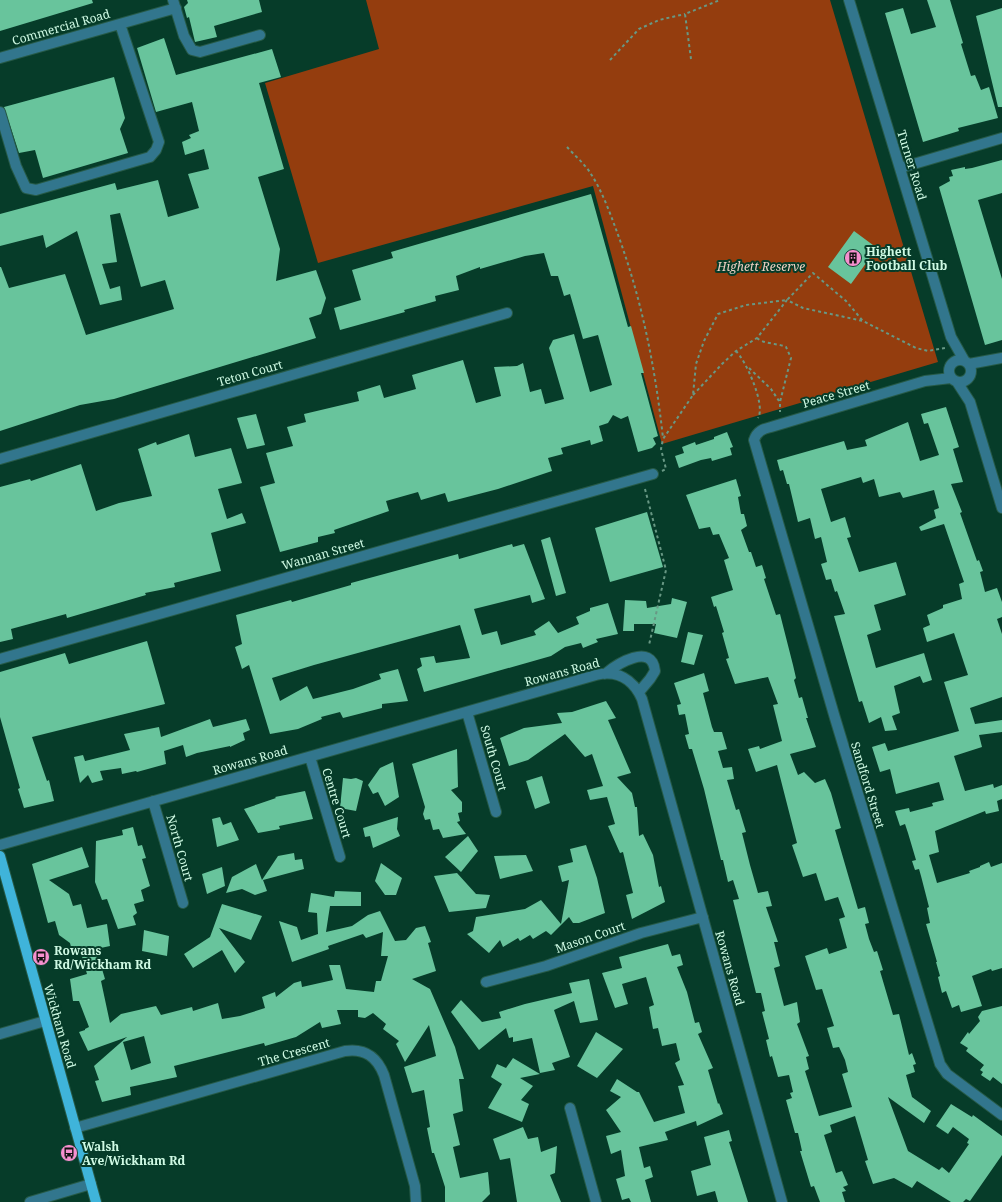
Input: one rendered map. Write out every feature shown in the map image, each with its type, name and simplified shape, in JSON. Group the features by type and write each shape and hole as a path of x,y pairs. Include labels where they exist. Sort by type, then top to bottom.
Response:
{"main road":[{"name":"Wickham Road","path":"0,856 96,1202"}],"street":[{"name":"Turner Road","path":"849,0 951,342 968,369 970,402 1002,508"},
{"path":"174,4 184,36 192,50 200,52 260,35"},
{"name":"Commercial Road","path":"0,58 120,24 174,4"},
{"path":"0,112 16,166 26,188 36,190 150,157 156,150 158,142 120,24"},
{"path":"900,168 1002,138"},
{"name":"Teton Court","path":"0,459 507,313"},
{"name":"Turner Road","path":"951,342 950,365 954,380 970,402"},
{"path":"968,369 998,359"},
{"name":"Peace Street","path":"756,434 771,427 925,381 954,380 963,382 968,369 957,360 925,381"},
{"name":"Sandford Street","path":"756,434 755,446 835,718 940,1064 947,1074 1002,1115"},
{"name":"Wannan Street","path":"0,659 654,474"},
{"path":"605,674 617,664 640,657 649,658 655,666 655,671 639,692"},
{"name":"Rowans Road","path":"0,845 605,674 616,674 627,679 639,692 782,1202"},
{"name":"South Court","path":"467,712 496,812"},
{"name":"Centre Court","path":"310,757 340,857"},
{"name":"North Court","path":"153,801 183,902"},
{"name":"Mason Court","path":"486,982 546,966 641,933 703,917"},
{"path":"0,1034 45,1021"},
{"name":"The Crescent","path":"76,1128 345,1051 366,1052 376,1061 384,1075 415,1186 416,1202"},
{"path":"570,1108 596,1202"},
{"path":"30,1202 91,1184"}],"path":[{"path":"610,60 639,29 659,20 685,14 720,0"},
{"path":"685,14 691,59"},
{"path":"566,147 591,174 610,213 633,275 644,317 659,403 663,439 661,449 666,469 654,474"},
{"path":"663,439 692,395 736,351 756,338 787,300 813,274 846,301 863,321"},
{"path":"692,395 696,364 704,341 718,314 746,305 787,300 803,308 863,321 916,348 928,352 951,342"},
{"path":"756,338 775,342 786,347 791,358 780,402 778,417 771,427"},
{"path":"736,351 747,365 772,389 780,402"},
{"path":"747,365 759,401 760,414 758,418"},
{"path":"645,489 666,570 649,645"}],"green space":[{"name":"Highett Reserve","path":"366,0 830,0 938,362 662,444 593,186 318,263 265,83 379,49"}],"building":[{"path":"0,0 92,0 93,3 0,31"},
{"path":"187,0 259,0 262,12 214,26 217,37 195,42 189,17 187,18 184,7 188,3"},
{"path":"927,0 950,0 971,76 975,75 981,90 989,87 998,118 958,128 959,131 923,142 885,13 903,8 911,34 936,27"},
{"path":"1002,8 1002,107 998,107 976,16"},
{"path":"164,38 176,75 272,49 281,77 259,83 284,169 258,177 280,249 276,281 316,270 326,298 321,314 309,318 316,338 114,399 80,405 0,431 0,267 9,288 65,274 86,335 174,309 165,280 141,287 120,213 110,215 117,262 102,264 110,289 120,286 122,300 100,305 77,231 46,248 43,235 0,246 0,214 115,183 117,190 158,180 168,217 199,208 188,174 209,169 204,149 185,155 182,142 191,138 189,135 199,131 192,102 156,112 137,48"},
{"path":"114,77 125,118 120,129 128,153 43,178 35,150 19,153 4,107"},
{"path":"1002,160 1002,193 978,200 1002,279 1002,340 985,345 939,187 950,181 949,177 953,176 951,170 965,167 965,169 972,168"},
{"path":"591,194 628,327 631,326 644,373 641,373 658,436 653,438 656,444 652,448 638,452 628,416 621,419 613,415 608,423 599,426 603,441 591,445 590,440 561,448 563,454 548,458 552,471 498,489 448,502 445,493 421,500 418,492 386,501 389,511 334,530 335,533 318,537 318,542 280,552 260,487 275,483 266,453 293,446 287,427 306,422 304,414 359,401 357,392 380,385 384,398 416,389 412,375 463,360 476,403 501,396 494,367 517,366 523,363 530,392 541,389 545,404 564,399 549,348 553,340 574,334 590,392 612,385 598,335 583,339 570,294 564,296 558,276 551,276 544,253 525,256 480,269 480,267 456,276 459,290 435,296 436,301 404,310 405,312 340,330 334,308 361,300 352,270 393,258 391,252"},
{"name":"Highett Football Club","path":"854,231 877,248 851,284 828,267"},
{"path":"946,407 959,447 953,449 963,482 951,484 962,512 960,513 977,561 979,560 983,571 980,572 985,592 997,588 1002,602 1002,617 997,619 1002,634 1002,697 970,708 975,724 1002,720 1002,732 979,735 982,747 954,756 965,791 993,784 994,788 1002,785 1002,799 997,801 999,811 986,814 985,811 935,831 939,852 929,855 937,883 970,873 969,871 989,862 991,867 1002,863 1002,968 992,971 991,969 972,976 982,1006 961,1012 959,1005 952,1008 946,991 942,993 938,977 940,976 937,962 926,924 930,923 927,908 929,907 921,876 919,869 915,870 912,861 916,860 905,824 900,826 895,811 909,808 910,812 933,806 932,803 944,800 939,782 896,794 890,769 880,772 872,747 885,743 888,751 959,731 944,682 968,675 954,633 927,642 923,628 930,625 927,615 943,608 943,605 962,599 959,584 964,582 944,524 921,531 919,527 936,518 934,510 939,508 934,490 903,498 900,492 879,497 874,479 863,483 861,477 821,489 831,522 845,517 851,537 847,538 859,572 896,562 906,595 874,605 881,630 867,635 876,668 924,653 932,680 923,683 920,676 894,686 900,713 892,716 897,730 885,731 881,717 869,723 862,701 859,702 834,616 845,614 837,591 835,592 831,579 826,580 821,564 827,562 821,537 815,539 810,518 798,522 789,484 787,484 783,470 780,471 777,460 844,441 847,450 867,446 865,440 908,422 920,461 939,455 928,423 924,424 921,414"},
{"path":"256,414 265,445 247,449 237,418"},
{"path":"727,432 733,447 730,448 732,455 712,461 711,458 701,460 679,468 675,456 684,453 682,447 695,442 696,445 714,439 714,437"},
{"path":"189,434 195,457 231,448 242,483 218,489 227,519 242,513 246,523 211,533 221,571 174,583 175,587 145,593 146,595 67,618 66,614 11,629 13,639 0,642 0,487 30,479 31,481 81,464 96,511 119,503 152,496 138,449 156,442 157,445"},
{"path":"736,479 741,496 738,497 741,514 744,514 747,526 741,530 756,567 762,565 766,578 764,579 776,615 780,614 796,678 794,680 799,698 802,697 808,718 806,718 816,747 790,754 798,775 804,772 815,783 825,779 831,793 841,828 835,830 858,909 865,907 869,923 865,924 874,952 877,951 883,970 880,971 893,1015 899,1014 909,1055 912,1053 916,1064 913,1065 915,1072 906,1075 912,1097 931,1111 924,1123 888,1097 908,1151 939,1170 942,1167 949,1173 969,1144 967,1143 969,1139 953,1127 948,1134 936,1126 951,1104 972,1117 973,1115 1002,1136 1002,1155 970,1201 966,1199 963,1202 951,1202 917,1181 912,1188 894,1178 873,1184 865,1161 868,1160 855,1116 830,1125 832,1132 824,1135 836,1173 842,1171 848,1185 843,1187 846,1191 842,1192 845,1202 820,1202 814,1186 811,1187 800,1151 802,1151 798,1133 795,1133 786,1100 792,1098 790,1093 793,1092 789,1075 778,1077 772,1056 770,1057 766,1040 769,1039 762,1012 765,1011 761,993 756,993 733,900 739,899 733,880 728,882 723,860 721,860 704,789 692,749 689,749 685,735 689,734 685,714 679,715 677,705 681,704 674,683 704,673 709,691 703,693 714,732 722,732 727,749 718,751 723,768 732,767 734,779 727,780 736,810 739,809 746,832 742,833 758,893 768,891 772,906 766,907 778,942 774,942 780,966 774,968 784,1006 797,1002 800,1022 797,1024 809,1056 806,1057 809,1069 805,1071 819,1116 852,1107 842,1074 848,1072 845,1060 839,1047 833,1048 827,1028 834,1026 822,989 816,990 805,956 827,948 829,954 847,948 839,919 845,917 838,897 825,901 816,873 803,877 792,845 797,843 777,765 756,772 748,749 759,746 760,749 782,741 773,705 778,704 768,677 735,684 726,659 729,658 722,633 724,632 716,606 714,607 711,597 733,590 724,560 729,558 719,534 713,535 710,527 699,529 686,495"},
{"path":"647,512 663,567 610,582 595,528"},
{"path":"550,537 566,593 556,596 541,540"},
{"path":"512,544 513,547 524,544 545,599 532,603 530,595 474,609 482,635 497,631 501,645 536,635 534,631 549,621 558,633 579,624 576,617 590,611 590,608 608,603 618,634 596,639 598,642 583,648 581,643 565,647 551,656 424,692 417,669 422,666 420,658 434,656 436,663 470,658 460,625 314,665 272,678 280,701 307,686 313,699 353,689 381,679 379,674 398,669 408,701 382,704 382,708 343,718 340,712 321,717 322,719 298,729 270,734 249,665 242,669 235,647 242,644 236,615 291,600 292,602 351,585 351,583 458,554 459,559"},
{"path":"672,598 687,602 677,638 654,633 656,624 634,624 634,631 623,631 625,600 646,601 647,608 671,604"},
{"path":"688,632 703,635 694,665 681,662"},
{"path":"147,641 165,704 32,737 47,781 49,780 54,801 24,808 18,789 20,788 0,717 0,672 65,653 69,664"},
{"path":"606,701 616,718 608,720 631,773 617,777 632,793 635,807 637,807 639,836 643,834 653,855 659,887 661,886 665,902 632,919 626,895 633,893 623,852 620,853 608,826 615,824 607,797 590,800 587,790 603,786 592,754 585,757 565,734 528,760 509,766 500,738 524,728 562,723 557,713 572,712"},
{"path":"210,719 213,727 246,719 250,730 243,733 245,740 230,747 197,753 186,757 183,745 164,751 166,764 137,772 122,774 121,768 100,771 103,780 92,783 88,775 80,783 74,757 83,755 85,761 130,750 124,734 159,727 161,737"},
{"path":"457,749 458,787 451,790 462,802 462,812 458,813 460,821 457,822 466,834 443,838 439,829 433,830 430,819 425,820 423,814 425,807 412,764"},
{"path":"393,762 399,797 385,806 378,792 373,794 368,785 380,768"},
{"path":"542,776 550,803 535,809 526,781"},
{"path":"343,778 356,778 363,781 356,811 340,808"},
{"path":"305,791 313,819 279,826 280,829 258,833 244,809 276,798 275,797"},
{"path":"220,817 223,825 231,822 239,840 217,847 212,819"},
{"path":"398,817 397,829 400,836 373,848 370,836 365,837 363,828"},
{"path":"133,827 138,846 142,845 146,858 142,859 150,886 141,890 144,901 134,904 137,913 133,916 136,925 118,929 107,899 102,900 95,882 96,841 123,835 122,830"},
{"path":"468,836 478,851 461,872 445,857"},
{"path":"586,845 597,878 605,913 579,923 573,923 569,917 551,935 546,931 533,939 530,935 520,941 518,938 503,947 500,940 489,953 467,934 473,931 476,917 525,909 541,900 561,924 569,880 562,882 558,866 573,862 570,849"},
{"path":"82,847 89,867 49,880 69,894 73,906 81,904 87,928 107,924 110,946 96,949 105,979 101,981 110,1023 121,1014 156,1006 161,1015 192,1007 193,1011 218,1003 222,1019 240,1016 265,1008 262,997 275,992 276,997 294,983 301,981 302,987 333,980 329,965 340,965 346,989 374,992 376,981 381,981 388,956 381,956 383,932 366,938 363,934 328,946 329,949 292,962 279,921 297,927 301,940 318,934 317,913 308,912 311,893 334,897 335,891 361,892 361,906 330,906 326,932 352,926 368,915 380,911 395,941 406,940 416,928 425,926 431,942 428,943 436,971 412,979 430,989 455,1047 464,1079 459,1079 463,1111 453,1114 460,1145 453,1147 460,1178 488,1172 490,1194 482,1202 445,1202 445,1187 434,1153 432,1153 427,1128 430,1127 424,1090 412,1093 404,1067 436,1056 429,1025 405,1062 396,1044 399,1041 383,1029 386,1024 373,1013 365,1018 358,1017 358,1010 337,1010 341,1024 322,1028 320,1022 296,1037 265,1046 264,1043 174,1066 177,1077 130,1087 131,1095 102,1102 95,1081 99,1080 94,1066 127,1037 88,1051 79,1032 89,1027 79,1001 73,1001 70,979 87,974 81,953 73,955 70,943 59,935 55,921 48,923 32,864","holes":["144,1036 151,1063 131,1070 123,1042"]},
{"path":"294,853 295,860 302,859 304,869 263,880 267,891 255,895 242,889 226,893 232,877 256,864 262,880 278,856"},
{"path":"526,855 533,871 500,879 494,856"},
{"path":"381,863 402,878 396,895 385,895 375,881"},
{"path":"222,867 225,886 207,894 202,874"},
{"path":"457,873 476,894 490,895 486,908 449,912 434,876"},
{"path":"222,904 262,916 251,940 219,928 245,962 235,973 222,950 193,968 184,954 210,937"},
{"path":"144,930 169,936 167,956 142,951"},
{"path":"668,944 672,956 680,954 683,965 677,967 687,992 695,1023 699,1022 702,1032 698,1034 713,1068 708,1070 718,1104 719,1103 723,1114 697,1126 696,1121 665,1132 668,1140 639,1147 644,1168 650,1166 653,1177 645,1180 651,1202 631,1202 629,1198 622,1200 616,1179 625,1176 621,1150 611,1154 606,1136 621,1132 606,1110 621,1097 610,1091 617,1079 639,1092 654,1122 685,1113 678,1086 684,1085 675,1063 680,1060 676,1043 662,1046 658,1028 653,1029 649,1007 654,1005 646,977 622,984 628,1004 615,1008 602,973 622,968 619,957"},
{"path":"589,979 598,1020 580,1023 574,1001 554,1010 570,1057 552,1063 555,1070 540,1073 532,1038 513,1042 513,1037 509,1038 506,1028 479,1050 451,1012 461,1000 482,1022 501,1018 499,1012 572,993 569,983"},
{"path":"1002,1006 1002,1084 993,1077 990,1081 981,1075 983,1072 980,1070 984,1065 966,1051 968,1048 960,1043 968,1032 969,1034 980,1021 978,1017 982,1011"},
{"path":"596,1032 623,1049 597,1078 577,1066"},
{"path":"513,1058 540,1074 520,1078 533,1086 521,1100 529,1104 522,1122 488,1108 502,1084 491,1077 497,1064 506,1068"},
{"path":"523,1127 528,1139 538,1137 541,1152 557,1146 555,1173 550,1175 561,1202 517,1202 510,1158 500,1160 493,1139"},
{"path":"729,1130 732,1141 729,1142 748,1202 718,1202 715,1191 697,1196 691,1171 711,1165 704,1137"}],"place":[{"name":"Highett Football Club","path":"853,258"},
{"name":"Rowans Rd/Wickham Rd","path":"41,957"},
{"name":"Walsh Ave/Wickham Rd","path":"69,1153"}]}
